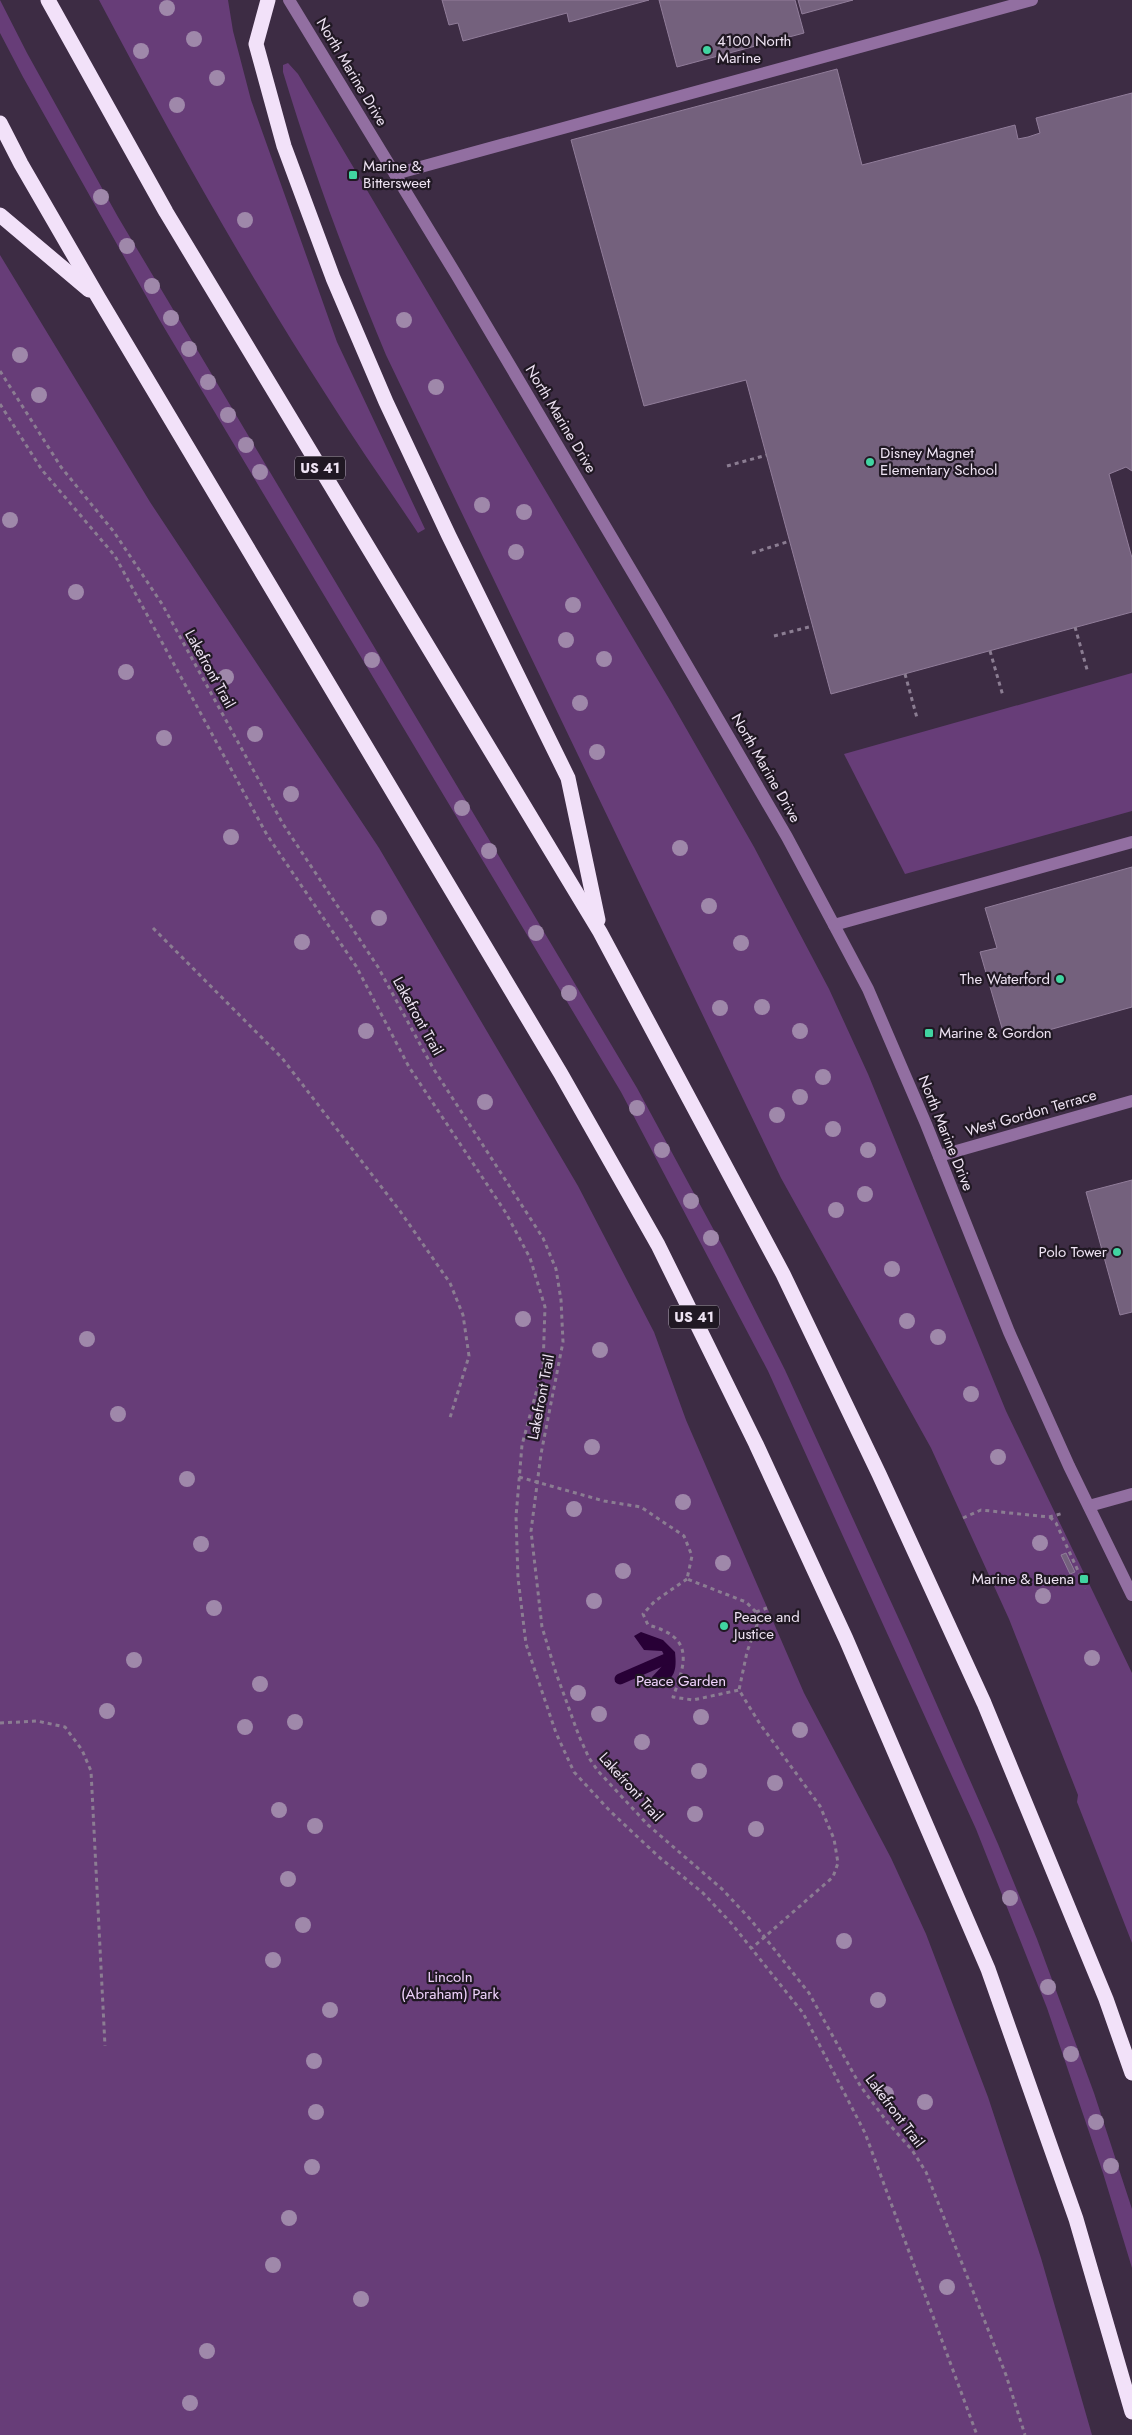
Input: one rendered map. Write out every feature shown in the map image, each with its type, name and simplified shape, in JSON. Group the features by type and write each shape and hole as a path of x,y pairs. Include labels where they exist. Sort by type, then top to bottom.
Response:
{"highway":[{"name":"US 41","path":"48,0 166,212 600,932 783,1274 879,1474 984,1703 1106,1999 1132,2073"},
{"path":"268,0 256,44 284,146 333,278 386,402 449,536 568,778 600,932"},
{"name":"US 41","path":"0,124 98,297 561,1074 658,1245 747,1426 846,1640 988,1969 1076,2219 1132,2412"},
{"path":"0,215 98,297"}],"street":[{"name":"North Marine Drive","path":"289,0 658,615 787,837 868,989 939,1156 1008,1332 1132,1595"},
{"path":"395,174 1032,0"},
{"path":"834,925 1132,842"},
{"name":"West Gordon Terrace","path":"939,1156 1132,1101"},
{"path":"1089,1506 1132,1494"}],"path":[{"name":"Lakefront Trail","path":"0,371 61,468 114,532 162,604 283,824 378,967 433,1068 543,1238 556,1269 561,1300 562,1342 538,1481 532,1531 542,1627 556,1673 589,1758 648,1825 722,1888 765,1937 809,1993 861,2087 888,2123 912,2150 926,2172 1003,2366 1025,2435"},
{"name":"Lakefront Trail","path":"0,404 42,470 115,556 267,835 356,966 409,1067 506,1213 530,1258 545,1307 543,1367 522,1445 516,1517 518,1578 526,1644 556,1733 574,1772 610,1811 659,1857 703,1893 752,1948 803,2013 865,2133 978,2435"},
{"path":"727,466 767,455"},
{"path":"752,553 790,541"},
{"path":"774,636 813,626"},
{"path":"1075,628 1088,673"},
{"path":"990,651 1003,696"},
{"path":"905,674 916,718"},
{"path":"153,928 282,1058 400,1211 450,1283 463,1315 469,1356 449,1422"},
{"path":"519,1477 604,1501 641,1507 666,1522 684,1536 692,1556 687,1579 655,1601 643,1614 648,1625 666,1630 681,1642 684,1657 683,1671 673,1697 693,1700 739,1690"},
{"path":"963,1518 981,1510 1050,1516 1056,1523 1086,1588"},
{"path":"687,1579 746,1602 756,1612 757,1624 747,1652 739,1690 760,1724 820,1806 834,1840 838,1863 833,1877 752,1948"},
{"path":"756,1612 767,1608"},
{"path":"0,1723 37,1721 65,1727 82,1750 91,1771 105,2046"}],"green space":[{"path":"0,0 27,53 118,217 637,1088 723,1247 785,1370 908,1639 998,1844 1037,1939 1094,2093 1132,2209 1132,2268 1103,2173 1047,2008 976,1829 768,1371 621,1092 159,319 23,77 0,33"},
{"path":"99,0 228,0 233,31 251,100 337,342 425,529 418,533 351,434 299,352 210,203"},
{"path":"288,63 298,74 671,702 754,847 829,989 868,1074 1006,1411 1132,1673 1132,1943 1077,1802 1078,1795 1009,1619 931,1448 781,1178 386,355 344,250 306,144 283,72 283,65"},
{"name":"Lincoln (Abraham) Park","path":"0,255 150,502 379,848 578,1186 654,1332 686,1420 804,1693 891,1858 926,1934 988,2097 1041,2258 1092,2435 0,2435"},
{"path":"1132,673 1132,811 905,874 844,754"}],"shaded area":[{"path":"641,1632 663,1640 675,1652 676,1664 674,1674 668,1681 657,1687 652,1681 652,1677 665,1663 666,1659 662,1651 644,1650 634,1636"}],"building":[{"path":"442,0 649,0 569,22 567,13 463,41 458,23 449,25"},
{"name":"4100 North Marine","path":"659,0 795,0 804,33 677,67"},
{"path":"798,0 853,0 802,14"},
{"path":"837,69 862,165 1015,125 1018,139 1028,137 1040,133 1036,118 1132,93 1132,471 1126,467 1109,474 1132,558 1132,612 831,694 746,380 644,406 571,140"},
{"name":"The Waterford","path":"1132,867 1132,1007 1027,1036 1021,1031 1004,1035 980,952 997,948 985,908"},
{"name":"Polo Tower","path":"1132,1180 1132,1312 1120,1315 1086,1192"},
{"path":"1066,1553 1075,1572 1070,1574 1061,1555"}],"waterway":[{"path":"620,1679 666,1659"}],"place":[{"name":"4100 North Marine","path":"707,50"},
{"name":"Marine & Bittersweet","path":"353,175"},
{"name":"Disney Magnet Elementary School","path":"870,462"},
{"name":"The Waterford","path":"1060,979"},
{"name":"Marine & Gordon","path":"929,1033"},
{"name":"Polo Tower","path":"1117,1252"},
{"name":"Marine & Buena","path":"1084,1579"},
{"name":"Peace and Justice","path":"724,1626"}],"park label":[{"name":"Peace Garden","path":"681,1681"}]}
